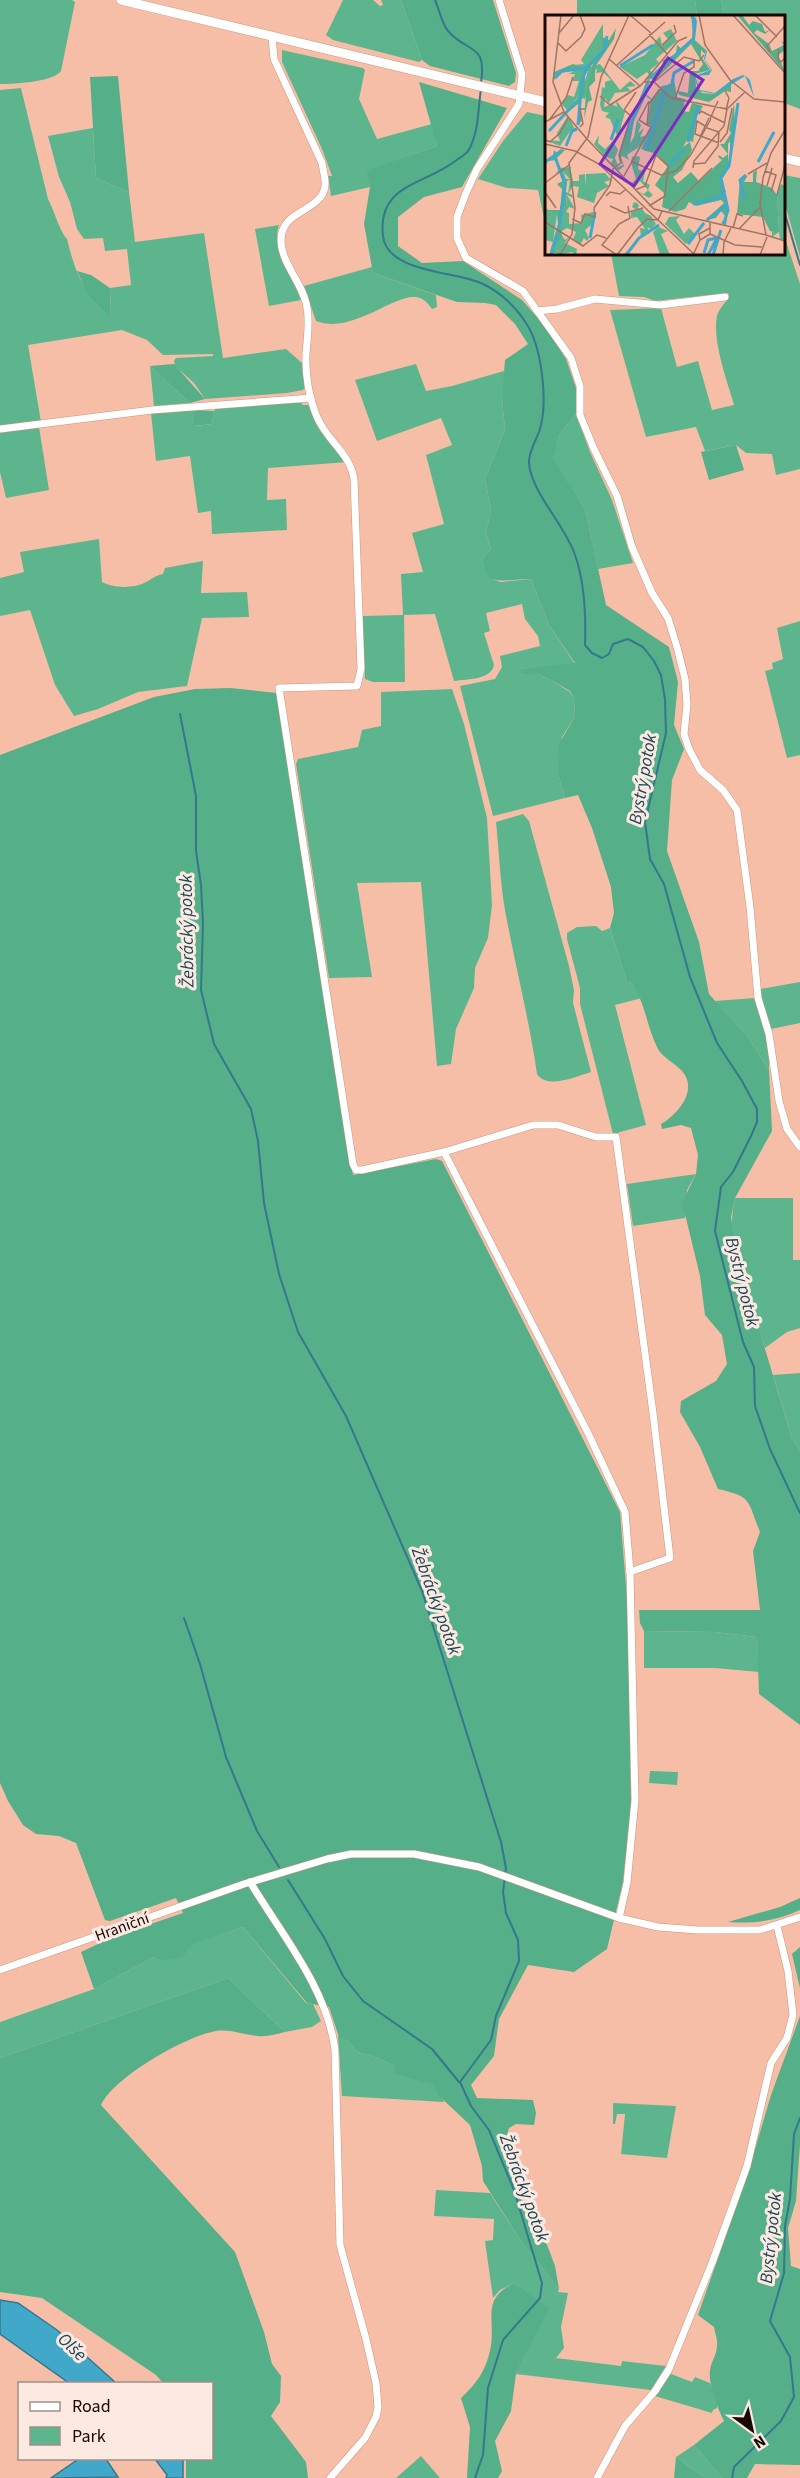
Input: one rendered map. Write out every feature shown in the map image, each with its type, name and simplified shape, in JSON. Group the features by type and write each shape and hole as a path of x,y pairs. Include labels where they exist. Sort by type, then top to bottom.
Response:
{"main road":[{"path":"121,0 545,102"},
{"path":"785,158 800,162"}],"street":[{"path":"499,0 522,75 521,97 519,104 477,169 466,193 456,228 460,249 466,258 523,291 572,358 580,386 580,415 594,450 617,496 640,566 652,593 668,618 685,679 687,704 684,734 688,749 700,770 731,800 737,810 750,907 758,998 769,1035 781,1108 787,1129 800,1147"},
{"path":"272,37 274,59 322,164 325,178 325,189 320,196 314,203 288,219 282,228 281,238 285,255 308,309 306,358 311,398 322,429 351,463 352,468 361,669 357,686 279,688 353,1164 356,1170 362,1170 444,1152 533,1125 558,1125 596,1137 616,1137 653,1413 669,1558 630,1572"},
{"path":"537,311 557,309 595,299 660,305 725,297"},
{"path":"0,429 140,411 311,398"},
{"path":"444,1152 588,1433 625,1512 630,1572 635,1800 627,1883 619,1918"},
{"name":"Hraniční","path":"0,1970 247,1883 351,1854 414,1854 479,1867 619,1918 676,1929 760,1930 800,1917"},
{"path":"247,1883 286,1937 332,2027 335,2050 340,2245 366,2339 378,2397 376,2417 365,2438 330,2478"},
{"path":"597,2478 625,2426 655,2391 669,2369 747,2166 771,2063 787,2037 793,2015 788,1971 777,1926"}],"green space":[{"path":"0,0 72,0 75,2 61,71 57,75 33,82 0,84"},
{"path":"343,0 373,0 380,6 383,5 381,0 401,0 422,60 419,62 333,40 326,35"},
{"path":"401,0 493,0 516,73 515,82 509,86 430,66 422,60"},
{"path":"577,0 695,0 697,15 593,15 577,14"},
{"path":"695,0 721,0 724,15 697,15"},
{"path":"721,0 800,0 800,109 787,104 785,95 785,15 724,15"},
{"path":"282,50 363,68 365,70 359,99 377,139 432,124 437,146 367,170 370,187 331,196 328,176 332,176 282,62"},
{"path":"118,76 129,192 96,178 90,77"},
{"path":"419,82 507,108 462,187 424,197 398,217 398,246 422,263 463,261 522,300 544,325 566,359 576,388 576,414 559,435 553,459 585,509 606,605 669,647 678,682 674,725 684,749 672,780 667,851 699,942 709,994 748,1037 769,1070 772,1131 735,1198 731,1217 740,1279 751,1302 792,1439 800,1450 800,1725 759,1694 757,1637 715,1632 644,1631 640,1623 639,1610 760,1610 753,1551 760,1532 747,1502 738,1495 718,1489 700,1447 680,1412 681,1401 716,1381 727,1364 722,1335 705,1315 700,1276 681,1205 696,1174 698,1155 691,1128 681,1125 662,1129 661,1124 673,1115 684,1101 687,1094 687,1078 658,1049 637,991 632,983 627,982 610,928 614,913 611,887 592,828 578,795 565,798 559,777 558,745 575,717 574,698 570,691 551,680 538,674 523,674 518,669 575,663 549,625 531,579 504,581 489,578 482,559 491,549 486,532 491,511 485,479 505,430 502,399 505,360 528,344 515,324 496,305 457,302 373,273 364,224 370,187 366,170 437,146"},
{"path":"21,88 48,199 67,239 77,273 101,307 111,317 110,288 131,285 127,249 105,251 103,238 84,239 77,229 48,136 93,128 96,178 129,192 135,242 204,233 223,358 286,349 302,363 306,386 303,390 205,399 194,383 175,366 174,361 176,358 213,356 213,354 163,355 147,340 122,330 28,345 41,422 0,427 0,90"},
{"path":"527,112 545,116 545,222 538,190 507,188 478,179 503,141"},
{"path":"785,175 800,178 800,257 785,204"},
{"path":"279,225 277,235 280,254 301,300 269,306 255,229"},
{"path":"785,238 800,284 800,469 776,475 772,454 746,453 736,445 705,451 696,427 646,437 610,310 661,308 677,367 698,361 712,410 734,405 721,360 716,326 718,313 729,296 728,293 655,301 644,297 619,296 611,255 785,255"},
{"path":"372,267 373,273 436,295 437,307 432,309 422,299 412,297 401,299 346,322 331,324 316,321 304,286"},
{"path":"77,271 91,275 110,288 111,318 88,295"},
{"path":"174,364 205,399 190,403 150,366"},
{"path":"416,364 426,391 504,371 502,399 505,430 485,479 491,511 486,532 491,549 482,559 490,578 501,582 531,579 549,625 575,664 518,669 523,673 538,674 551,680 570,692 574,698 575,717 562,737 559,777 565,798 493,816 460,686 495,679 502,667 500,656 540,646 538,636 525,619 522,604 486,613 490,631 484,633 494,665 488,674 454,681 435,614 404,615 405,682 373,682 365,679 362,616 403,615 401,574 423,572 412,533 444,524 426,455 452,445 441,418 377,441 355,380"},
{"path":"150,366 190,403 154,406"},
{"path":"300,402 311,407 323,434 348,462 268,468 267,500 286,499 287,530 212,534 211,511 198,513 190,456 156,461 151,413 194,410 195,426 212,424 216,408"},
{"path":"194,410 214,411 212,424 194,426"},
{"path":"576,414 612,500 633,563 598,569 585,509 552,459 559,435"},
{"path":"39,427 49,490 6,498 0,472 0,433"},
{"path":"736,445 744,470 709,480 701,452"},
{"path":"99,539 102,582 118,586 136,586 163,574 165,568 203,561 201,593 247,592 249,617 202,618 187,686 138,692 98,709 74,716 55,685 30,610 0,616 0,578 24,572 20,552"},
{"path":"800,621 800,755 787,758 765,671 773,669 772,663 783,659 777,628"},
{"path":"231,688 276,693 353,1175 436,1159 442,1161 620,1512 628,1610 631,1804 623,1882 607,1949 574,1972 528,1965 499,2019 494,2056 471,2085 477,2098 533,2100 536,2113 534,2125 516,2124 509,2128 503,2149 529,2222 546,2242 555,2266 559,2289 523,2244 483,2181 482,2166 470,2125 436,2093 433,2085 394,2074 395,2066 357,2052 348,2041 339,2037 329,2007 307,2003 243,1927 191,1945 184,1955 177,1959 161,1960 154,1957 94,1989 81,1952 113,1937 183,1913 176,1898 110,1921 105,1920 76,1843 59,1836 36,1834 23,1825 0,1783 0,755 154,697 195,689"},
{"path":"452,689 464,724 487,818 492,905 488,938 475,968 474,988 456,1029 451,1064 437,1066 421,882 357,883 372,977 329,978 296,764 298,759 358,747 362,730 381,726 381,692"},
{"path":"523,814 529,821 569,966 574,990 573,1003 591,1072 555,1081 542,1079 537,1074 503,899 496,822"},
{"path":"596,926 602,931 610,928 627,982 632,983 642,998 615,1005 646,1125 613,1134 580,1004 580,988 567,939 567,933 577,927"},
{"path":"800,982 800,1023 771,1029 760,989"},
{"path":"755,998 769,1048 769,1070 748,1037 715,1001"},
{"path":"696,1174 687,1190 685,1218 633,1226 627,1184"},
{"path":"735,1198 793,1198 793,1260 800,1260 800,1328 787,1332 765,1348 735,1255 732,1217"},
{"path":"800,1373 800,1450 792,1439 773,1375"},
{"path":"644,1631 715,1632 757,1637 759,1672 715,1668 644,1668"},
{"path":"650,1771 678,1772 677,1785 649,1783"},
{"path":"800,1898 800,1910 782,1917 747,1923 728,1922 780,1907"},
{"path":"243,1927 306,2003 313,2004 321,2021 312,2027 285,2032 228,1978 0,2058 0,2022 94,1989 154,1957"},
{"path":"800,1947 800,1988 792,1954"},
{"path":"228,1978 285,2032 261,2036 232,2031 203,2034 152,2059 120,2082 101,2105 235,2252 264,2332 272,2364 281,2376 280,2402 271,2416 306,2462 308,2478 186,2478 186,2460 213,2460 213,2382 162,2382 156,2375 42,2298 0,2292 0,2058"},
{"path":"800,2016 800,2145 796,2201 788,2228 791,2266 800,2269 800,2465 755,2464 747,2478 722,2478 694,2445 724,2421 710,2382 717,2339 714,2327 698,2315 748,2173 771,2095"},
{"path":"338,2036 348,2041 357,2052 395,2066 395,2074 434,2085 436,2093 442,2097 444,2102 342,2096"},
{"path":"613,2103 676,2106 667,2158 621,2154 625,2114 617,2114 615,2124 613,2124"},
{"path":"436,2190 490,2193 523,2244 559,2289 558,2292 568,2293 561,2327 564,2348 556,2358 621,2366 622,2361 666,2366 651,2390 516,2374 548,2308 515,2283 500,2290 493,2298 485,2241 493,2240 494,2219 434,2216"},
{"path":"515,2283 549,2308 516,2374 511,2411 495,2441 502,2471 498,2478 467,2478 470,2427 461,2398 479,2377 488,2358 492,2340 493,2303 504,2289"},
{"path":"671,2374 692,2382 695,2377 710,2383 717,2400 717,2408 712,2413 655,2396"},
{"path":"694,2445 722,2478 705,2478 676,2457"},
{"path":"421,2456 440,2478 396,2478"},
{"path":"676,2457 705,2478 674,2478"}],"water":[{"name":"Olše","path":"0,2300 18,2303 57,2330 115,2382 68,2382 0,2334"},
{"path":"77,2460 107,2460 118,2477 51,2478"},
{"path":"156,2460 183,2460 183,2478 166,2478 167,2475"}],"waterway":[{"name":"Bystrý potok","path":"435,0 448,31 478,55 482,70 481,83"},
{"name":"Bystrý potok","path":"481,89 476,129 468,151 445,168 395,195 383,219 383,236 387,248 409,264 489,287 507,300 526,323 532,333 540,360 543,389 540,429 530,454 531,474 575,555 584,600 585,645 592,653 602,658 609,654 613,644 628,639 643,647 661,675 665,699 666,733 645,822 650,859 664,884 690,977 717,1043 757,1109 757,1122 751,1136 733,1172 721,1187 715,1231 743,1342 754,1367 755,1406 770,1449 800,1513"},
{"path":"785,214 800,265"},
{"name":"Žebrácký potok","path":"180,714 196,796 196,851 203,924 201,990 214,1044 251,1109 258,1141 264,1203 279,1274 298,1332 346,1416 422,1591 501,1842 506,1868 503,1892 506,1913 518,1940 519,1961 496,2016 491,2040 460,2082 471,2106 489,2130 514,2190 542,2283 540,2298 503,2340 488,2388 483,2455 475,2478"},
{"path":"184,1618 200,1664 226,1757 257,1831 279,1867"},
{"path":"288,1880 325,1939 343,1976 363,2001 432,2049 459,2082"},
{"name":"Bystrý potok","path":"732,2478 734,2467 781,2421 794,2397 790,2357 770,2321 784,2273 785,2226 790,2199 794,2134 800,2118"}]}
